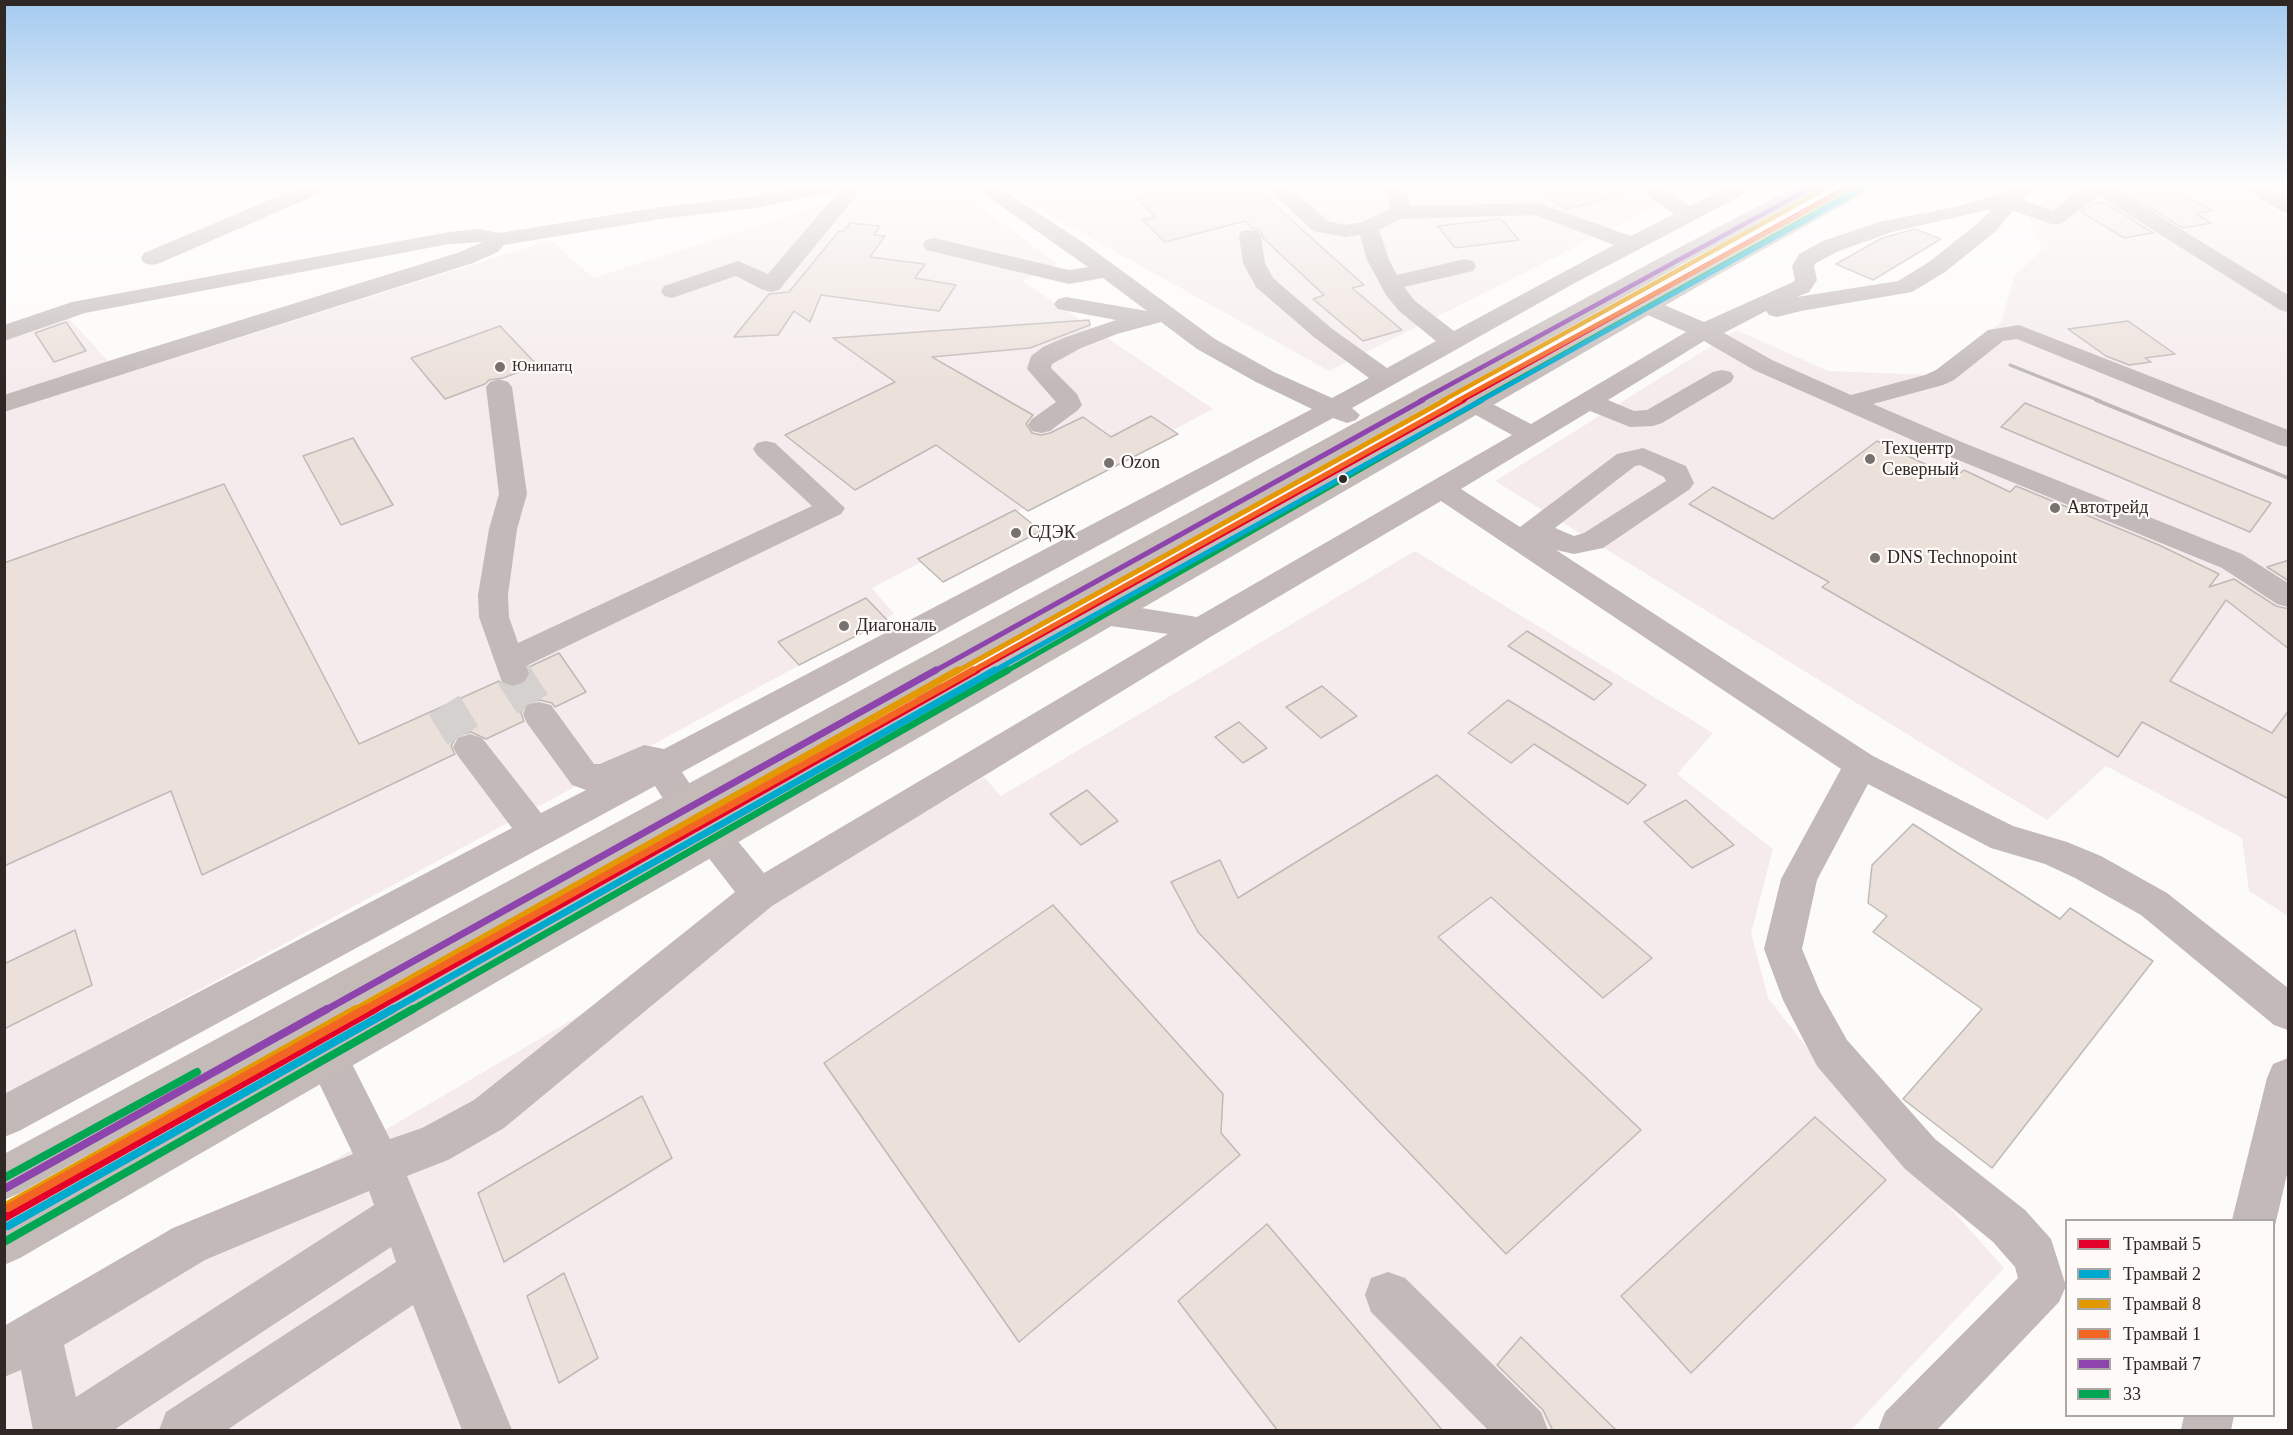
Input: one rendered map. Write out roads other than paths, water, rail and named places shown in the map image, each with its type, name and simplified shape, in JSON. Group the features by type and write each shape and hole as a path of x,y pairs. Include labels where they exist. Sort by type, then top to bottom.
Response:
{"main road":[{"path":"4,1178 1692,252"},
{"path":"4,1242 943,705 1744,252"}],"street":[{"path":"152,258 166,252"},
{"path":"4,334 80,307 374,252"},
{"path":"4,404 127,363 454,262 478,252"},
{"path":"672,291 738,268 771,285 799,252"},
{"path":"965,252 1070,276 1106,271"},
{"path":"1081,252 1158,316 1265,377 1370,427"},
{"path":"1252,252 1254,263 1264,282 1323,333 1386,379"},
{"path":"1376,252 1390,283 1407,306 1453,342"},
{"path":"4,1117 1333,408 1617,252"},
{"path":"58,1431 21,1343 189,1244 380,1164 433,1145 489,1114 759,895 1201,628 1442,489 1704,331 1801,287 1806,280 1803,262 1821,252"},
{"path":"1704,331 1798,304 1904,287 1937,267 1956,252"},
{"path":"2204,252 2289,304"},
{"path":"1390,283 1465,266"},
{"path":"1066,304 1158,316"},
{"path":"1647,306 1704,331 1763,365 1849,403 1955,449 2232,561 2289,597"},
{"path":"1041,425 1069,405 1068,399 1045,378 1039,369 1040,361 1052,352 1072,343 1109,329 1158,316"},
{"path":"1849,403 1934,380 1945,375 1996,335 2019,332 2289,439"},
{"path":"1589,401 1629,419 1653,418 1722,377"},
{"path":"499,387 513,494 502,529 493,595 494,617 511,668 831,508 766,449"},
{"path":"1474,404 1531,435"},
{"path":"1442,489 1528,535 1861,765 2004,838 2054,852 2088,867 2154,904 2289,1012"},
{"path":"1100,616 1136,618 1201,628"},
{"path":"915,678 943,705"},
{"path":"539,714 584,776 598,778 607,776 644,758 655,759 685,804"},
{"path":"470,747 493,780 536,833"},
{"path":"1861,765 1799,879 1783,948 1803,1000 1832,1053 1920,1154 2009,1226 2035,1255 2043,1286 1904,1431"},
{"path":"714,838 759,895"},
{"path":"309,1010 328,1058 380,1164 487,1431"},
{"path":"2255,1219 2289,1078"},
{"path":"70,1431 400,1215"},
{"path":"184,1431 423,1271"},
{"path":"1388,1295 1523,1431"}],"tunnel":[{"path":"513,674 539,714"},
{"path":"444,705 470,747"}],"railway":[{"path":"2010,365 2100,401"},
{"path":"2096,400 2288,478"}],"tram line":[{"name":"7","path":"4,1189 1342,444 1693,252"},
{"name":"8","path":"4,1207 928,687 1711,252"},
{"name":"5","path":"4,1218 932,695 1730,252"},
{"name":"1","path":"8,1208 1350,460 1731,252"},
{"name":"2","path":"8,1226 936,703 1749,252"}],"place":[{"name":"Юнипатц","path":"500,367"},
{"name":"Техцентр Северный","path":"1870,459"},
{"name":"Ozon","path":"1109,463"},
{"name":"Автотрейд","path":"2055,508"},
{"name":"СДЭК","path":"1016,533"},
{"name":"DNS Technopoint","path":"1875,558"},
{"name":"Диагональ","path":"844,626"}]}
